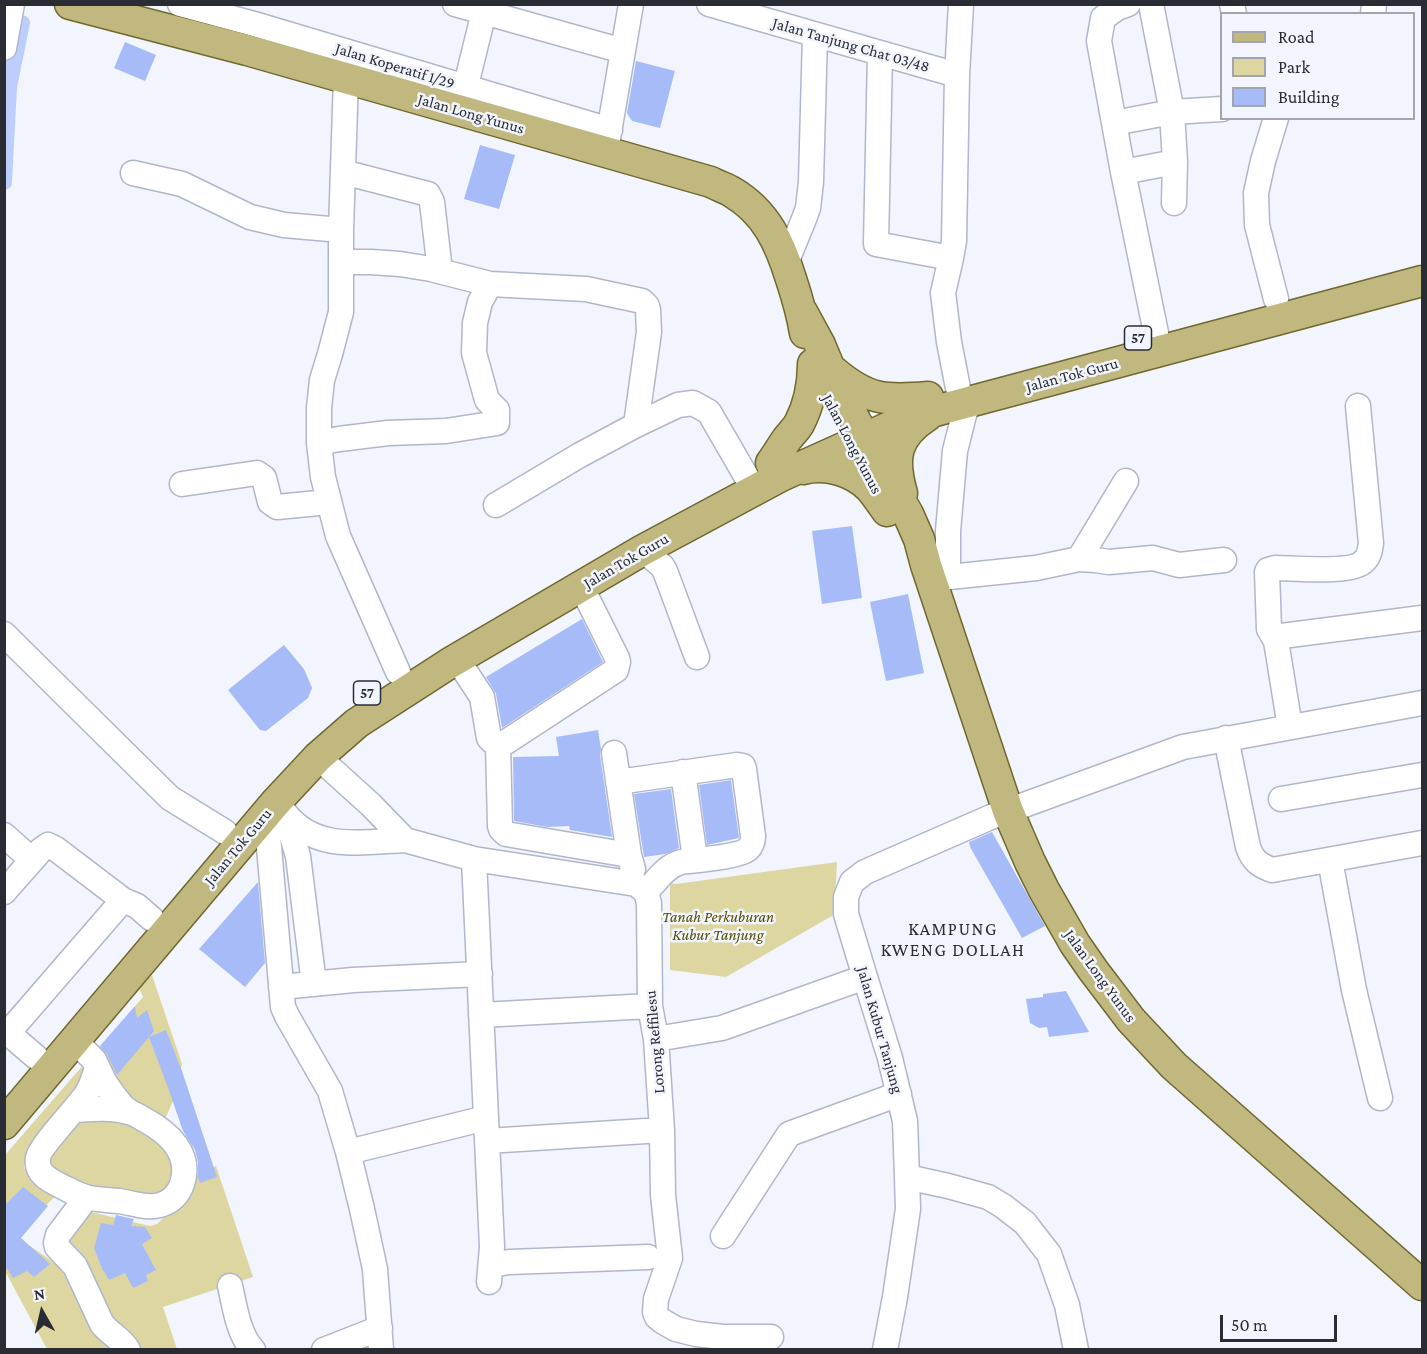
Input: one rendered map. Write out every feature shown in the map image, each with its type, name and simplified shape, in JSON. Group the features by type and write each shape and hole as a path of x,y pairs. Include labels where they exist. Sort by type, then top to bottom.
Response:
{"main road":[{"name":"Jalan Long Yunus","path":"70,4 254,26 346,78 462,99 608,141 711,182 732,192 752,207 766,221 778,241 802,312 808,353 821,367 821,386 853,434 897,512 919,539 935,574 1008,811 1030,862 1075,944 1131,1020 1174,1066 1422,1285"},
{"name":"Jalan Tok Guru","path":"964,395 1156,333 1422,260"},
{"name":"Jalan Tok Guru","path":"4,1095 270,778 319,728 398,672 672,516 853,434 880,411 931,404 1422,281"},
{"path":"766,472 798,426 821,367 862,392 880,398 931,404 903,439 898,453 897,512"},
{"path":"766,472 823,467 841,470 860,479 897,512"},
{"name":"Jalan Tok Guru","path":"4,1124 278,812 318,757 357,723 457,659 643,550 766,472"}],"street":[{"path":"4,48 12,4"},
{"name":"Jalan Koperatif 1/29","path":"180,4 254,26 462,99"},
{"path":"455,4 485,8 624,51"},
{"path":"608,141 631,4"},
{"name":"Jalan Tanjung Chat 03/48","path":"709,4 957,75"},
{"path":"961,4 957,75 954,241 944,293 949,342 964,395 964,415 955,451 948,531 935,574 1036,568 1079,560 1109,562 1153,558 1179,565 1224,560"},
{"path":"1128,4 1117,8 1104,18 1099,41 1156,333"},
{"path":"1150,4 1172,112 1175,162 1174,203"},
{"path":"462,99 485,8"},
{"path":"786,263 804,219 810,191 815,35"},
{"path":"880,53 876,244 951,258"},
{"path":"346,78 341,312 322,380 319,443 323,477 338,536 398,672"},
{"path":"1114,123 1172,112 1220,109"},
{"path":"1275,120 1263,161 1257,193 1257,225 1276,300"},
{"path":"1123,172 1175,162"},
{"path":"344,172 428,194 432,202 440,271"},
{"path":"134,173 182,184 250,217 284,225 341,230"},
{"path":"341,262 400,264 440,271 490,284 586,290 639,299 645,303 648,310 649,332 636,425"},
{"path":"319,443 388,433 446,431 497,423 497,410 487,400 474,353 475,323 480,302 490,284"},
{"path":"496,505 636,425 678,405 693,403 709,412 720,429 766,472"},
{"path":"1290,727 1276,640 1269,629 1266,576 1268,570 1275,568 1355,568 1364,562 1369,554 1371,543 1358,406"},
{"path":"182,484 257,473 264,478 270,501 277,507 329,502"},
{"path":"1079,560 1126,481"},
{"path":"643,550 665,571 698,657"},
{"path":"457,659 482,697 489,738 498,744 506,742 616,670 617,658 581,586"},
{"path":"1274,637 1422,618"},
{"path":"4,634 170,798 225,832"},
{"path":"1008,811 1183,747 1422,703"},
{"path":"1226,738 1248,847 1253,859 1260,866 1272,870 1422,843"},
{"path":"498,744 500,826 503,832 629,855"},
{"name":"Lorong Reffilesu","path":"614,753 629,855 648,903 650,1006 656,1039 662,1130 663,1195 670,1258 654,1305 655,1312 657,1317 676,1329 696,1334 723,1337 771,1337"},
{"path":"318,757 371,805 405,840"},
{"path":"278,812 301,830 320,839 338,842 405,840 474,859 641,888 681,861 742,853 753,843 743,766 618,782"},
{"path":"683,772 695,860"},
{"path":"1281,799 1422,776"},
{"name":"Jalan Kubur Tanjung","path":"885,1350 908,1209 905,1122 891,1058 846,914 846,897 852,882 866,872 1008,811"},
{"path":"278,812 291,832 298,856 314,984"},
{"path":"278,812 281,987 284,1007 330,1091 348,1152 375,1269 381,1339 324,1350"},
{"path":"4,835 32,860"},
{"path":"4,892 48,845 53,846 123,900 137,906 152,919"},
{"path":"474,859 488,1141 492,1246 490,1273 509,1262 648,1257"},
{"path":"1330,860 1354,990 1380,1098"},
{"path":"36,1057 6,1032 123,900"},
{"path":"281,987 353,980 480,974"},
{"path":"656,1039 722,1028 865,977"},
{"path":"482,1016 650,1006"},
{"path":"75,1041 91,1056 115,1098 123,1107 164,1132 175,1143 184,1164 184,1179 180,1191 171,1200 158,1205 144,1206 86,1198 44,1176 40,1171 39,1153 87,1094 93,1084 97,1068"},
{"path":"723,1236 789,1134 899,1094"},
{"path":"74,1110 98,1109 130,1112"},
{"path":"348,1152 486,1118"},
{"path":"488,1141 662,1130"},
{"path":"907,1177 988,1197 1004,1206 1025,1223 1049,1254 1067,1305 1076,1350"},
{"path":"86,1198 58,1235 56,1243 75,1266 108,1332 128,1350"},
{"path":"230,1286 240,1326 248,1344 254,1350"}],"green space":[{"name":"Tanah Perkuburan Kubur Tanjung","path":"837,862 835,899 837,913 726,977 670,970 670,883"},
{"path":"152,975 182,1064 176,1094 166,1117 155,1117 118,1097 97,1050 143,997 139,988"},
{"path":"85,1063 89,1079 25,1160 24,1168 58,1194 14,1235 59,1266 112,1349 47,1349 5,1271 5,1155"},
{"path":"77,1114 116,1115 147,1128 178,1158 173,1194 100,1196 46,1171 42,1157"},
{"path":"216,1166 253,1277 163,1307 177,1349 133,1349 93,1296 66,1235 81,1216 91,1212 150,1226 157,1224 189,1194 195,1175"}],"building":[{"path":"125,42 156,55 145,81 114,68"},
{"path":"636,61 675,71 660,128 632,121 627,113"},
{"path":"480,145 515,155 499,209 464,199"},
{"path":"852,526 862,598 822,604 812,531"},
{"path":"908,594 924,673 886,681 870,602"},
{"path":"582,619 603,662 502,728 496,694 486,677"},
{"path":"284,645 304,669 312,688 308,698 266,731 260,730 228,690"},
{"path":"598,730 612,837 570,830 569,826 547,827 514,821 513,757 559,756 556,737"},
{"path":"731,780 739,838 707,845 699,785"},
{"path":"671,789 679,848 665,854 644,857 634,794"},
{"path":"992,832 1045,926 1022,938 970,847 969,842"},
{"path":"258,882 265,963 245,987 199,949"},
{"path":"1066,991 1089,1032 1049,1037 1047,1027 1039,1028 1030,1023 1026,999"},
{"path":"135,1006 137,1018 147,1010 154,1031 117,1075 107,1054 100,1046"},
{"path":"166,1030 217,1177 200,1183 195,1150 183,1131 149,1037"},
{"path":"23,1187 48,1206 21,1238 50,1264 34,1277 27,1271 13,1278 4,1264 4,1206"},
{"path":"116,1215 134,1219 131,1226 145,1227 152,1238 142,1244 156,1270 146,1275 148,1281 133,1288 125,1273 109,1280 94,1248 101,1223 113,1225"}],"waterway":[{"path":"4,182 9,87 22,23"}],"district":[{"name":"KAMPUNG KWENG DOLLAH","path":"953,939"}]}
